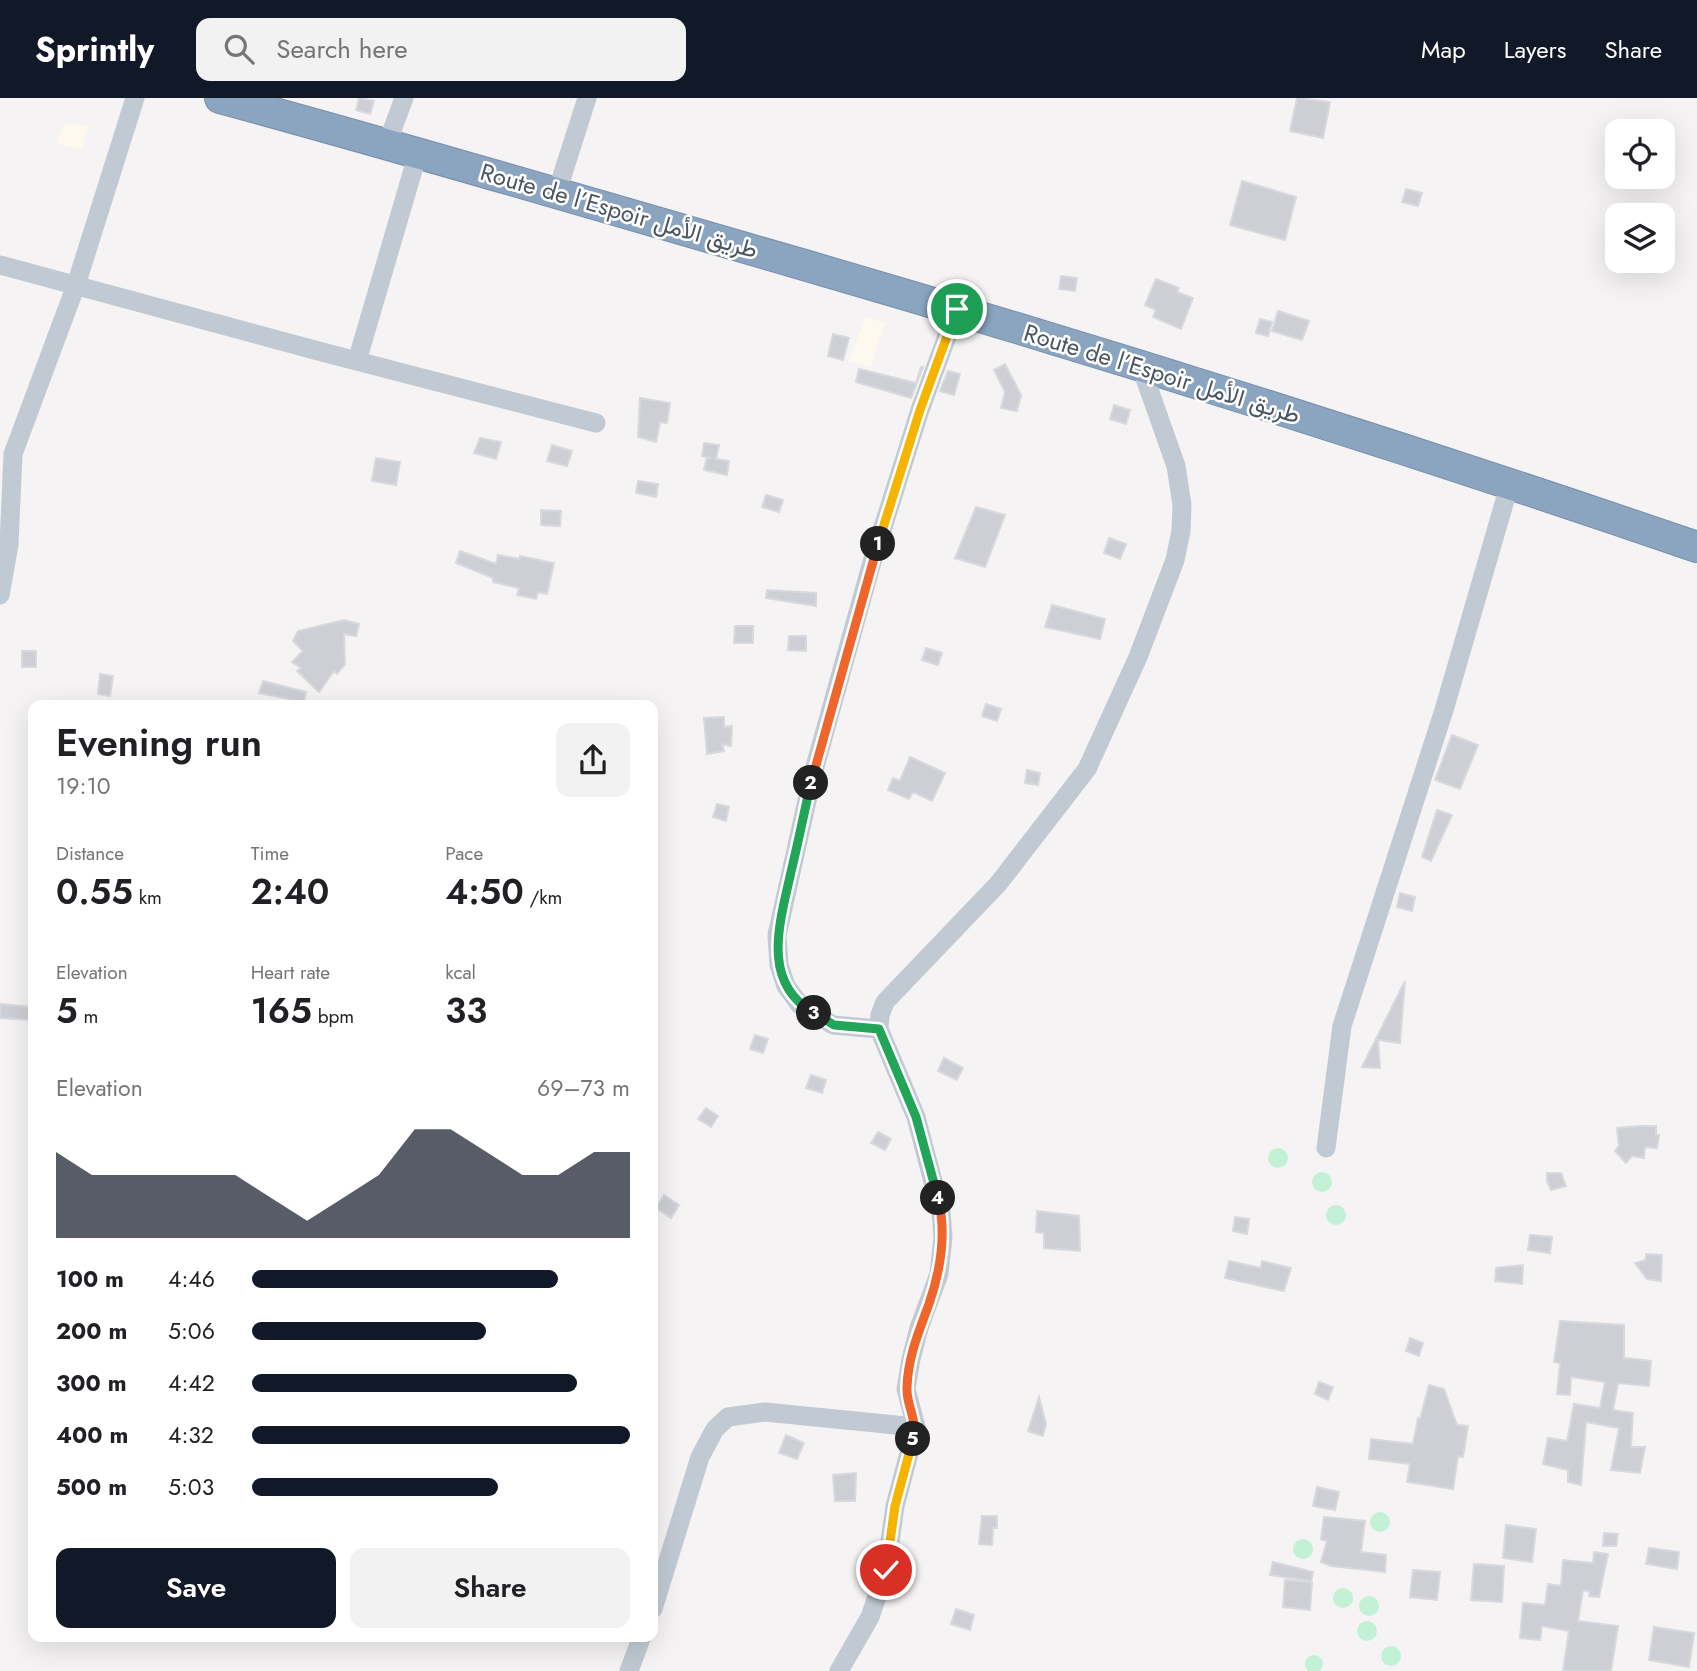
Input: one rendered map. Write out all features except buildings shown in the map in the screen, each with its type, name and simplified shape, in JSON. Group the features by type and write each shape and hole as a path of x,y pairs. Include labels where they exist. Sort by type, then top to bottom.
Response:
{"highway":[{"name":"Route de l’Espoir طريق الأمل","path":"226,99 957,309 1510,483 1697,547"}],"street":[{"path":"0,595 9,545 6,452 76,285 135,98"},
{"path":"387,144 404,98"},
{"path":"557,192 587,98"},
{"path":"357,361 418,153"},
{"path":"0,265 596,423"},
{"path":"879,1029 834,1025 800,1005 786,986 779,965 777,935 813,774 872,562 920,410 957,309"},
{"path":"839,1671 858,1641 881,1589 895,1506 916,1427 906,1389 919,1328 939,1274 943,1237 942,1212 916,1117 879,1029 880,1015 885,1002 998,884 1087,769 1138,657 1175,560 1181,531 1182,505 1176,466 1141,367"},
{"path":"1326,1148 1342,1026 1444,710 1510,483"},
{"path":"658,1593 700,1457 715,1429 728,1417 741,1413 765,1412 916,1427"},
{"path":"629,1671 640,1642"}],"shaded area":[{"path":"66,122 89,127 81,150 56,143"},
{"path":"866,317 885,323 871,367 848,361"}],"green space":[{"path":"1278,1148 1285,1151 1288,1158 1285,1165 1278,1168 1271,1165 1268,1158 1271,1151"},
{"path":"1322,1172 1329,1175 1332,1182 1329,1189 1322,1192 1315,1189 1312,1182 1315,1175"},
{"path":"1336,1205 1343,1208 1346,1215 1343,1222 1336,1225 1329,1222 1326,1215 1329,1208"},
{"path":"1380,1512 1387,1515 1390,1522 1387,1529 1380,1532 1373,1529 1370,1522 1373,1515"},
{"path":"1303,1539 1310,1542 1313,1549 1310,1556 1303,1559 1296,1556 1293,1549 1296,1542"},
{"path":"1343,1588 1350,1591 1353,1598 1350,1605 1343,1608 1336,1605 1333,1598 1336,1591"},
{"path":"1369,1596 1376,1599 1379,1606 1376,1613 1369,1616 1362,1613 1359,1606 1362,1599"},
{"path":"1367,1621 1374,1624 1377,1631 1374,1638 1367,1641 1360,1638 1357,1631 1360,1624"},
{"path":"1391,1646 1398,1649 1401,1656 1398,1663 1391,1666 1384,1663 1381,1656 1384,1649"},
{"path":"1314,1655 1322,1661 1322,1667 1317,1672 1308,1670 1305,1664 1308,1658"}],"route":[{"path":"886,1570 895,1506 916,1427 906,1389 919,1328 939,1274 943,1237 942,1212 916,1117 879,1029 834,1025 800,1005 786,986 779,965 777,935 813,774 872,562 920,410 957,309"}]}
